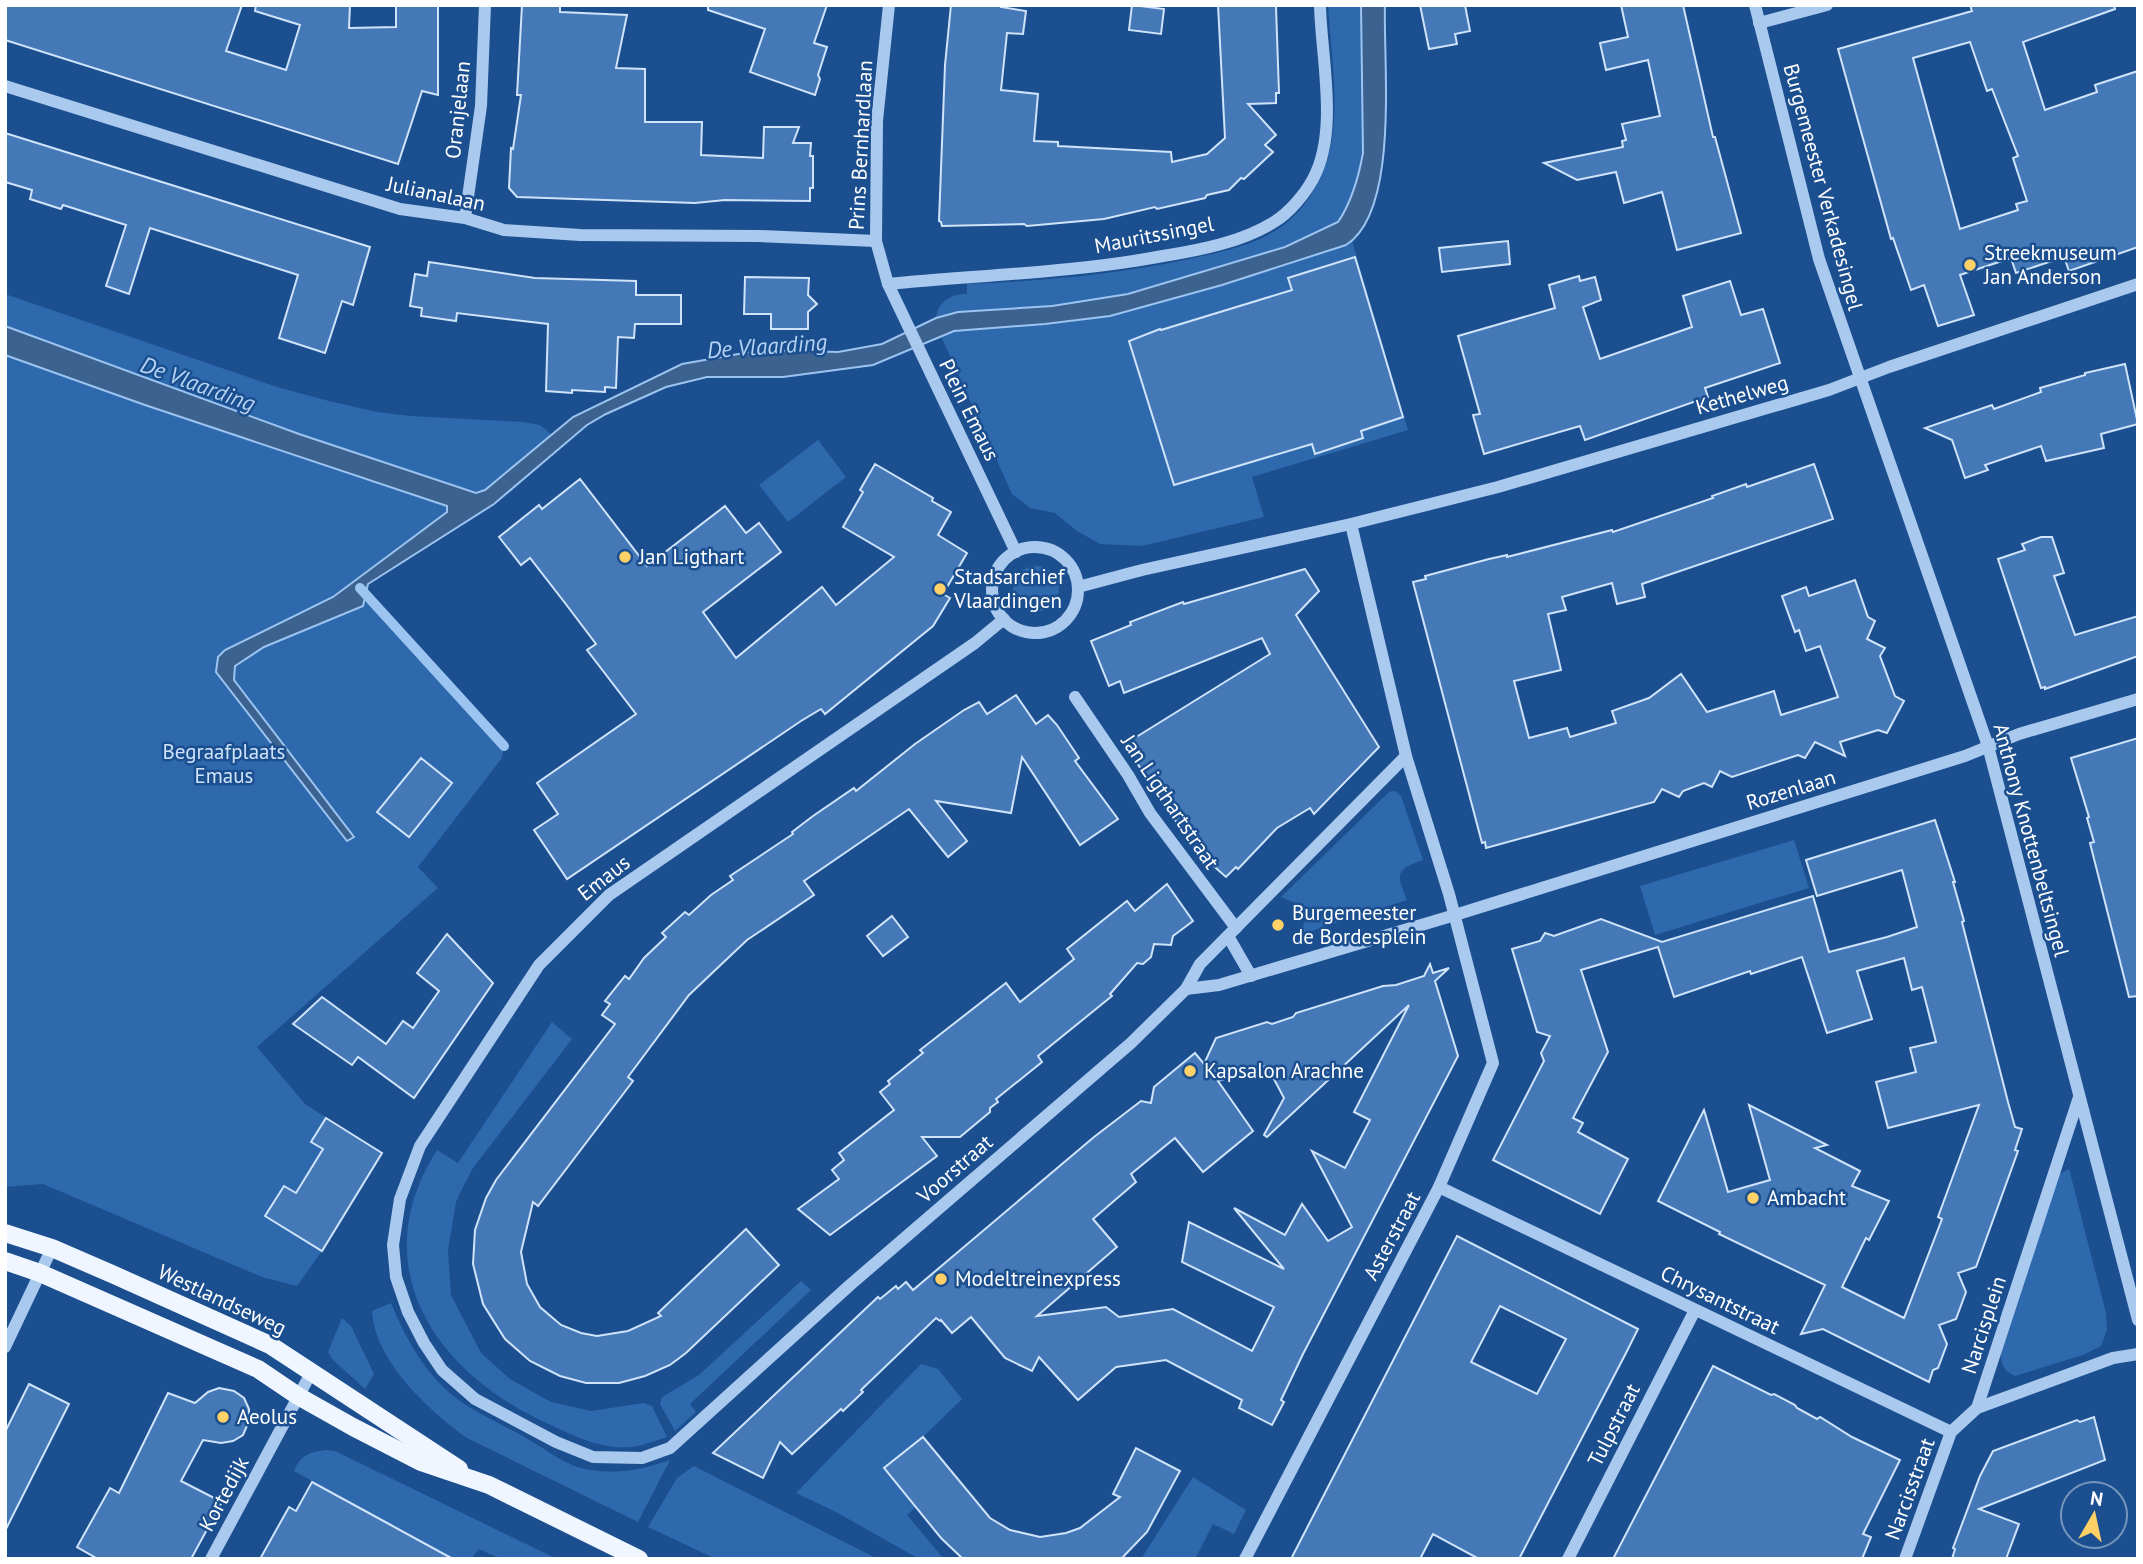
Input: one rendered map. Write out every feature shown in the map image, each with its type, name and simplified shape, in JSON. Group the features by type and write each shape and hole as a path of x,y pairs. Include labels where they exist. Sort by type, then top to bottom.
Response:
{"main road":[{"name":"Westlandseweg","path":"5,1233 51,1248 270,1345 477,1480 639,1559"},
{"name":"Westlandseweg","path":"5,1261 40,1273 258,1369 298,1396 421,1462 477,1480"}],"street":[{"name":"Oranjelaan","path":"465,218 481,106 485,5"},
{"name":"Prins Bernhardlaan","path":"888,284 876,241 877,121 889,5"},
{"name":"Mauritssingel","path":"888,284 966,276 1051,272 1124,263 1200,250 1275,222 1297,201 1314,178 1323,149 1327,116 1320,5"},
{"name":"Burgemeester Verkadesingel","path":"1755,5 1819,259 1859,378"},
{"path":"1759,23 1827,5"},
{"name":"Julianalaan","path":"5,86 400,209 465,218 504,230 580,235 760,236 876,241"},
{"name":"Plein Emaus","path":"888,284 1016,552"},
{"name":"Kethelweg","path":"1351,524 1498,487 1829,390 2138,284"},
{"name":"Anthony Knottenbeltsingel","path":"1859,378 1988,746 2138,1320"},
{"path":"1078,587 1142,570 1351,524 1406,756 1455,915 1219,985 1186,989"},
{"path":"1036,547 1057,553 1072,568 1078,587 1077,601 1071,614 1048,631 1024,631 1013,627 996,608 993,595 997,570 1005,560 1016,552 1036,547"},
{"name":"Emaus","path":"688,1431 670,1448 654,1455 642,1458 593,1457 556,1442 475,1399 442,1370 424,1343 396,1277 393,1245 400,1199 420,1146 539,965 609,895 975,643 1004,619"},
{"name":"Jan Ligthartstraat","path":"1075,697 1232,932"},
{"name":"Rozenlaan","path":"1455,915 1965,756 2020,734 2138,699"},
{"path":"1251,975 1232,932 1406,756"},
{"name":"Asterstraat","path":"1245,1559 1439,1187 1493,1063 1455,915"},
{"name":"Voorstraat","path":"688,1431 850,1285 1131,1043 1186,989 1200,964 1232,932"},
{"name":"Narcisplein","path":"1977,1408 2080,1093"},
{"name":"Chrysantstraat","path":"1439,1187 1951,1432"},
{"path":"5,1347 51,1248"},
{"name":"Tulpstraat","path":"1568,1559 1695,1310"},
{"name":"Narcisplein","path":"1977,1408 2113,1357 2138,1354"},
{"name":"Kortedijk","path":"211,1559 311,1373"},
{"path":"1951,1432 1977,1408"},
{"name":"Narcisstraat","path":"1905,1559 1951,1432"}],"green space":[{"path":"1328,5 1361,5 1363,153 1354,189 1338,222 1285,247 1128,294 1052,306 959,312 936,318 942,303 956,295 967,294 967,284 1076,277 1157,265 1236,248 1284,225 1298,212 1315,189 1331,146 1334,86"},
{"path":"1352,241 1408,430 1252,477 1264,517 1142,546 1100,544 1077,531 1055,513 1030,508 1012,494 941,336 963,329 1045,324 1110,316 1222,285"},
{"path":"5,294 277,387 329,401 410,416 523,422 540,425 552,435 485,490 470,492 299,434 5,326"},
{"name":"Begraafplaats Emaus","path":"5,355 447,506 449,509 360,588 504,746 502,758 418,867 438,888 257,1047 305,1104 382,1153 322,1251 297,1286 262,1277 43,1184 5,1187"},
{"path":"818,440 846,477 788,522 759,485"},
{"path":"1036,566 1052,573 1059,589 1052,605 1036,612 1020,605 1013,589 1020,573"},
{"path":"1395,791 1401,796 1423,860 1407,867 1400,874 1407,900 1299,935 1310,909 1281,897 1389,792"},
{"path":"1794,840 1809,888 1655,935 1640,886"},
{"path":"552,1022 572,1039 473,1168 456,1202 448,1250 451,1295 481,1353 510,1379 551,1402 591,1411 644,1403 652,1406 667,1437 636,1446 606,1446 582,1439 536,1418 498,1396 465,1369 439,1339 420,1306 409,1270 407,1231 416,1191 437,1150 458,1163"},
{"path":"2069,1169 2106,1313 2107,1330 2101,1346 2083,1355 2015,1376 2004,1368 2000,1347 2056,1176"},
{"path":"801,1281 811,1290 690,1404 696,1412 675,1431 660,1404 662,1397 699,1375"},
{"path":"391,1303 413,1348 444,1388 471,1408 563,1460 585,1469 607,1472 639,1469 670,1460 638,1522 467,1438 436,1414 406,1383 382,1348 372,1311"},
{"path":"342,1318 351,1326 374,1374 365,1389 331,1358 328,1352"},
{"path":"921,1364 938,1369 962,1399 923,1437 884,1468 916,1507 907,1515 944,1559 919,1559 836,1512 796,1493"},
{"path":"326,1450 335,1451 557,1559 501,1559 479,1549 471,1559 453,1559 294,1471 306,1455"},
{"path":"694,1466 878,1559 716,1559 648,1527 677,1478"},
{"path":"1193,1477 1246,1510 1234,1534 1213,1524 1195,1559 1141,1559"}],"shaded area":[{"path":"1361,5 1385,5 1385,134 1382,169 1375,201 1363,227 1346,245 1222,285 1110,316 954,331 873,365 783,377 707,377 666,387 587,425 494,504 368,584 363,606 264,647 235,666 234,680 354,837 347,841 216,672 218,657 225,650 333,597 447,512 447,506 5,355 5,326 299,434 476,493 485,490 573,417 682,364 761,350 838,352 882,344 936,318 958,312 1052,306 1128,294 1285,247 1338,222 1354,189 1363,153"}],"building":[{"path":"5,5 242,5 226,51 286,70 300,25 255,11 256,5 350,5 349,28 396,27 396,5 438,5 438,95 422,91 398,164 5,40"},
{"path":"522,5 560,5 560,12 627,15 616,68 645,69 645,122 702,122 701,155 763,158 764,127 799,127 793,143 811,143 810,156 813,156 813,188 810,188 810,201 725,200 695,203 517,197 509,188 511,148 513,149 521,95 517,95"},
{"path":"708,5 827,5 814,43 827,47 815,95 750,72 765,29 708,10"},
{"path":"951,5 1001,5 1026,11 1023,34 1007,33 1001,90 1038,94 1034,141 1058,142 1058,146 1171,152 1172,162 1207,154 1225,138 1218,5 1273,5 1276,7 1279,93 1276,93 1276,103 1248,104 1276,135 1265,145 1273,152 1229,190 1157,209 1155,207 1104,219 1027,226 942,226 939,221 945,65"},
{"path":"1132,5 1164,9 1161,34 1129,30"},
{"path":"1420,5 1465,5 1470,31 1455,34 1457,44 1429,49"},
{"path":"1621,5 1683,5 1713,137 1741,233 1677,250 1662,192 1624,203 1616,172 1577,180 1544,163 1623,147 1622,141 1626,140 1622,124 1660,116 1648,60 1606,70 1600,43 1628,37"},
{"path":"1970,5 2114,5 2115,9 2023,42 2045,110 2097,92 2095,85 2138,71 2138,247 2069,271 2064,257 2016,273 2011,258 1960,275 1974,315 1938,326 1924,285 1911,290 1893,238 1891,239 1838,49 1972,11","holes":["1970,42 1987,91 1992,89 2018,156 2013,158 2027,201 2016,204 2018,210 1960,229 1913,58"]},
{"path":"5,133 370,247 353,305 342,301 325,353 279,338 298,275 150,228 129,294 106,286 126,225 63,205 61,209 30,199 32,190 5,182"},
{"path":"1508,241 1510,264 1442,272 1439,248"},
{"path":"1355,257 1403,417 1361,431 1363,438 1315,454 1312,444 1174,485 1129,341 1160,329 1292,290 1288,278"},
{"path":"429,262 535,278 636,281 636,295 681,295 681,324 635,324 634,338 618,337 616,388 605,387 605,392 546,391 548,324 457,313 456,321 421,316 422,308 410,306 415,274 427,276"},
{"path":"1579,276 1580,281 1595,277 1601,300 1583,307 1600,359 1692,327 1683,296 1730,281 1741,315 1763,309 1780,363 1705,388 1708,397 1585,440 1580,426 1484,454 1473,415 1480,414 1458,336 1555,308 1549,285"},
{"path":"745,277 809,278 808,295 817,304 808,312 808,329 771,329 771,314 744,314"},
{"path":"2125,364 2138,424 2101,434 2104,448 2046,461 2041,446 1985,465 1988,470 1965,478 1952,440 1925,428 1992,405 1994,409 2041,392 2040,388 2085,373"},
{"path":"875,464 933,498 932,501 951,512 938,535 967,553 943,594 950,598 933,626 825,714 821,709 801,721 567,879 534,830 558,814 537,783 636,714 587,650 596,644 565,603 530,558 521,565 499,537 539,505 542,509 580,479 647,566 725,506 746,533 759,523 781,552 703,612 736,658 822,587 836,605 894,557 843,527"},
{"path":"1814,464 1833,519 1642,584 1645,597 1617,604 1612,583 1562,597 1566,610 1548,614 1561,670 1514,681 1529,738 1567,728 1570,737 1616,723 1612,711 1649,698 1681,674 1707,712 1774,691 1781,715 1838,697 1820,646 1806,651 1799,630 1795,632 1782,596 1806,587 1809,596 1855,580 1868,617 1875,621 1867,639 1885,648 1880,656 1895,696 1904,701 1887,733 1878,730 1840,742 1845,756 1815,742 1805,758 1798,755 1732,777 1720,771 1712,787 1704,783 1683,791 1679,797 1662,789 1654,802 1486,848 1485,842 1482,843 1413,582 1426,579 1425,576 1489,559 1507,557 1612,530 1613,532 1746,484 1747,487"},
{"path":"2041,537 2052,537 2064,573 2054,576 2075,635 2138,616 2138,656 2045,689 2041,688 1998,559 2025,550 2022,544"},
{"path":"1305,569 1319,591 1296,615 1379,747 1314,814 1310,808 1277,828 1238,869 1236,867 1226,877 1200,854 1161,801 1125,744 1270,654 1262,638 1124,693 1120,681 1109,686 1091,641 1131,625 1130,622 1183,602 1184,604"},
{"path":"1016,695 1036,724 1048,715 1057,725 1079,758 1075,761 1118,819 1080,845 1022,757 1011,813 936,801 967,841 948,857 909,809 804,881 814,895 747,940 689,995 628,1077 633,1081 538,1206 533,1202 521,1252 527,1284 540,1307 561,1325 597,1336 628,1331 661,1316 658,1313 746,1229 779,1265 686,1353 670,1365 645,1376 619,1383 586,1383 560,1376 530,1361 505,1339 483,1304 473,1264 475,1230 486,1198 496,1180 615,1024 602,1015 610,1004 605,1001 625,976 629,979 644,958 666,937 662,933 685,912 689,915 733,880 730,876 793,834 792,832 813,816 854,788 856,791 915,744 964,710 979,702 987,714"},
{"path":"2138,738 2138,996 2129,997 2090,843 2094,842 2087,818 2089,817 2071,758"},
{"path":"421,758 452,783 409,837 377,812"},
{"path":"1935,820 1955,882 1964,921 1962,922 2015,1127 2022,1129 2015,1150 2018,1151 1976,1267 1958,1273 1966,1292 1956,1319 1939,1325 1947,1344 1938,1368 1933,1370 1929,1382 1823,1329 1801,1334 1825,1285 1658,1201 1704,1110 1728,1192 1770,1180 1749,1105 1827,1145 1815,1148 1860,1171 1852,1186 1889,1201 1869,1240 1866,1238 1842,1287 1904,1318 1942,1219 1938,1217 1979,1105 1888,1128 1876,1082 1916,1072 1910,1048 1936,1042 1922,987 1912,990 1904,958 1857,971 1872,1019 1827,1033 1802,957 1751,974 1750,971 1674,997 1658,947 1581,970 1608,1052 1573,1118 1583,1123 1578,1132 1628,1159 1600,1214 1493,1160 1544,1061 1541,1053 1550,1036 1537,1032 1512,949 1540,941 1545,933 1554,936 1601,919 1662,942 1813,896 1829,952 1887,937 1917,927 1902,870 1817,896 1806,860"},
{"path":"1167,884 1193,921 1173,936 1171,945 1154,944 1151,957 1143,964 1137,963 1110,994 1112,996 1038,1056 1042,1062 996,1099 998,1102 990,1108 990,1112 960,1137 922,1137 937,1156 830,1235 798,1209 839,1179 832,1170 844,1160 839,1153 894,1110 880,1092 890,1084 888,1081 923,1053 920,1050 1006,983 1020,1002 1074,959 1067,949 1127,901 1135,911"},
{"path":"892,916 908,937 883,956 867,936"},
{"path":"447,934 493,983 414,1098 358,1057 352,1065 293,1024 322,997 386,1044 403,1021 413,1028 439,991 417,973"},
{"path":"1430,964 1433,973 1449,968 1435,981 1458,1056 1303,1354 1272,1425 1239,1408 1242,1400 1166,1360 1116,1367 1078,1400 1039,1357 1032,1371 1005,1358 971,1317 952,1333 936,1318 861,1390 863,1392 843,1411 841,1409 792,1454 780,1442 763,1478 713,1453 878,1297 880,1299 896,1286 898,1289 906,1282 913,1290 1094,1137 1141,1101 1151,1103 1154,1087 1195,1053 1204,1064 1216,1038 1267,1022 1272,1024 1293,1017 1296,1013 1424,976","holes":["1409,1005 1354,1112 1370,1120 1345,1168 1312,1151 1352,1227 1328,1241 1302,1204 1285,1235 1234,1208 1284,1269 1189,1222 1182,1262 1274,1307 1252,1351 1173,1309 1119,1317 1106,1307 1037,1316 1117,1247 1093,1219 1136,1182 1131,1174 1175,1138 1203,1172 1253,1131 1218,1081 1267,1066 1284,1098 1264,1135 1267,1137"]},
{"path":"326,1118 382,1153 322,1251 265,1216 284,1186 296,1193 323,1149 311,1142"},
{"path":"1457,1236 1638,1329 1519,1559 1479,1559 1433,1534 1420,1559 1291,1559","holes":["1500,1306 1566,1339 1537,1394 1471,1362"]},
{"path":"1713,1366 1771,1395 1774,1394 1817,1419 1820,1417 1852,1437 1900,1460 1863,1534 1871,1537 1862,1559 1613,1559"},
{"path":"29,1384 69,1404 5,1531 5,1432"},
{"path":"219,1388 234,1391 244,1398 249,1409 249,1421 243,1435 233,1441 221,1443 203,1440 181,1481 222,1502 191,1559 98,1559 77,1547 110,1488 119,1493 168,1393 195,1403 208,1392"},
{"path":"2094,1417 2105,1460 1979,1509 2019,1524 2006,1559 1952,1559 1953,1548 1980,1476 1993,1451 2077,1420 2080,1422"},
{"path":"923,1437 990,1518 1010,1530 1040,1537 1080,1528 1120,1497 1113,1494 1136,1448 1180,1471 1147,1532 1121,1559 963,1559 941,1538 884,1468"},
{"path":"312,1482 453,1559 260,1559 289,1507 296,1511"}],"waterway":[{"path":"360,588 504,746"}],"place":[{"name":"Streekmuseum Jan Anderson","path":"1970,265"},
{"name":"Jan Ligthart","path":"625,557"},
{"name":"Stadsarchief Vlaardingen","path":"940,589"},
{"name":"Burgemeester de Bordesplein","path":"1278,925"},
{"name":"Kapsalon Arachne","path":"1190,1071"},
{"name":"Ambacht","path":"1753,1198"},
{"name":"Modeltreinexpress","path":"941,1279"},
{"name":"Aeolus","path":"223,1417"}],"water label":[{"name":"De Vlaarding","path":"767,346"},
{"name":"De Vlaarding","path":"198,384"}]}
